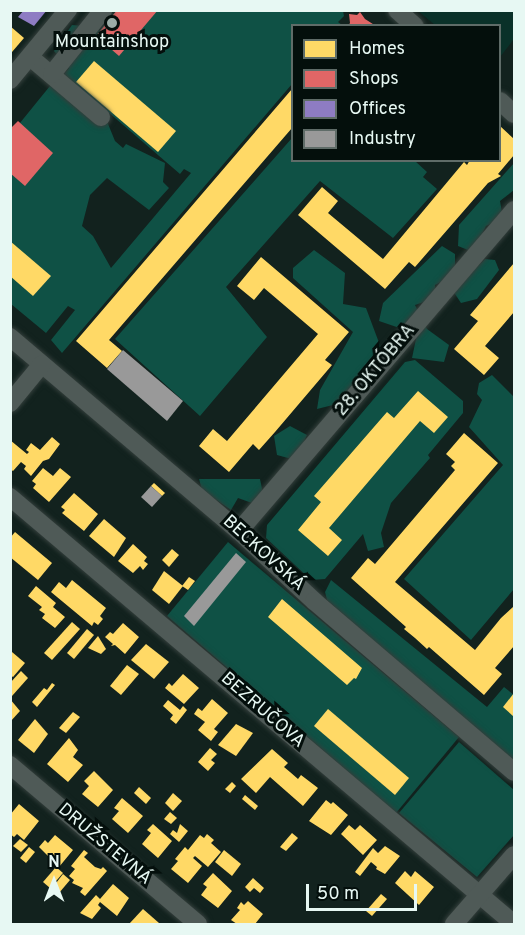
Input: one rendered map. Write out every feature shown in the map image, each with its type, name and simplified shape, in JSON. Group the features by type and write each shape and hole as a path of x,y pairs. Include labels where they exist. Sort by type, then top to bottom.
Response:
{"street":[{"path":"10,80 68,10"},
{"path":"52,74 103,10"},
{"path":"397,10 413,24"},
{"path":"30,57 101,117"},
{"path":"501,101 514,114"},
{"name":"28. OKTÓBRA","path":"239,531 514,210"},
{"name":"BECKOVSKÁ","path":"10,337 239,531 314,601 514,772"},
{"path":"10,402 42,364"},
{"name":"BEZRUČOVA","path":"10,497 478,896 514,924"},
{"name":"DRUŽSTEVNÁ","path":"13,772 198,924"},
{"path":"454,924 514,855"}],"shaded area":[{"path":"116,11 343,11 344,16 338,22 341,24 291,24 291,85 62,353 51,340 75,310 68,306 46,333 11,304 11,134 54,81 104,114 115,141 123,148 126,144 165,163 163,182 169,188 149,210 107,178 90,195 82,226 93,236 111,268 191,173 184,169 180,174 64,74 69,68 54,51 72,25 96,27 99,31"},
{"path":"418,11 514,11 514,39 501,56 501,24 434,24"},
{"path":"291,139 291,162 416,162 427,172 423,177 437,189 393,238 320,181 226,287 267,337 200,416 115,339"},
{"path":"514,163 514,190 500,201 503,218 486,226 473,252 458,246 459,225"},
{"path":"442,246 455,254 455,275 435,285 436,298 415,305 427,329 449,345 444,362 412,358 417,334 379,321 383,303"},
{"path":"314,250 345,273 343,304 366,308 381,348 360,379 356,404 333,405 317,409 320,390 353,332 293,278 293,268"},
{"path":"485,259 495,260 499,270 477,299 461,303 453,291"},
{"path":"415,360 463,401 463,413 428,455 430,458 391,503 381,533 384,547 368,551 363,534 325,579 311,580 266,538 267,525 405,362"},
{"path":"492,375 514,397 514,589 471,640 404,579 503,465 469,427 482,400 477,394 479,383"},
{"path":"290,426 307,435 295,460 277,455 274,436"},
{"path":"199,479 260,479 266,508 238,498 231,510 202,490"},
{"path":"228,542 459,737 396,813 167,616"},
{"path":"331,580 487,707 504,687 514,695 514,763 327,600 325,592"},
{"path":"459,742 514,790 514,835 477,877 399,813"}],"building: Homes":[{"path":"10,26 24,38 12,52 10,50"},
{"path":"94,61 176,131 158,152 76,82"},
{"path":"291,90 291,129 109,340 122,351 107,368 76,341"},
{"path":"501,127 514,139 514,155 498,174 501,176 488,183 415,267 409,262 385,289 298,215 322,187 338,201 328,213 383,259 464,162 467,165 469,162 501,162"},
{"path":"10,241 51,276 33,296 10,276"},
{"path":"261,257 349,332 325,360 332,365 275,432 259,450 253,444 229,472 199,446 213,429 227,441 318,334 264,288 254,300 237,286"},
{"path":"514,263 514,312 485,346 499,358 484,375 454,349 478,321 470,315"},
{"path":"418,391 448,417 434,433 420,421 329,528 342,540 328,556 298,530 321,502 314,496 387,412 394,418"},
{"path":"464,433 498,463 395,582 475,650 501,618 514,608 514,646 495,668 502,674 484,695 429,647 427,649 404,629 406,627 351,578 368,558 375,564 455,470 451,466 455,462 446,454"},
{"path":"52,437 60,444 49,459 43,461 31,476 21,462 13,471 10,469 10,440 27,454 29,452 26,450 31,443 40,450"},
{"path":"43,468 53,476 60,468 71,477 49,502 33,488 36,484 32,481"},
{"path":"154,483 165,493 162,496 151,486"},
{"path":"74,493 98,514 84,531 62,513 65,510 61,507"},
{"path":"104,519 126,538 114,557 89,536"},
{"path":"15,532 52,563 38,580 10,557 10,538"},
{"path":"133,544 147,557 144,561 148,564 143,570 140,566 133,573 118,561"},
{"path":"172,549 179,555 169,567 162,560"},
{"path":"164,571 183,586 169,604 152,590"},
{"path":"189,577 195,581 188,590 182,586"},
{"path":"72,580 106,608 100,616 103,619 98,625 94,622 92,626 51,592 59,582 66,588"},
{"path":"36,586 56,603 53,607 65,617 55,628 42,618 45,614 39,610 42,607 28,596"},
{"path":"282,599 362,668 356,679 354,678 347,685 268,617"},
{"path":"72,622 80,629 52,660 44,653"},
{"path":"123,623 139,637 125,654 115,645 111,646 113,644 105,637 110,632 113,634"},
{"path":"87,629 94,635 74,659 67,653"},
{"path":"98,636 106,649 101,654 88,648"},
{"path":"146,644 169,662 154,679 131,660"},
{"path":"12,652 25,663 13,677 10,675"},
{"path":"127,665 139,674 121,695 110,686"},
{"path":"21,671 28,678 12,696 10,683"},
{"path":"183,674 199,688 184,704 165,688 169,683 172,686"},
{"path":"52,683 55,685 37,707 32,702 44,688 47,690"},
{"path":"514,693 514,717 503,707"},
{"path":"10,699 20,711 10,722"},
{"path":"212,699 228,713 214,729 218,732 211,741 198,730 205,722 194,714 198,708 202,711"},
{"path":"168,700 180,710 183,706 187,710 176,724 170,719 173,715 163,706"},
{"path":"328,709 409,778 395,795 314,726"},
{"path":"73,712 80,717 66,733 59,728"},
{"path":"35,719 48,734 34,753 18,740"},
{"path":"236,724 253,733 236,756 218,745"},
{"path":"69,738 78,750 73,757 83,765 68,782 47,764"},
{"path":"210,748 217,754 211,760 215,763 208,771 198,762"},
{"path":"272,749 288,763 284,767 298,779 301,775 318,788 303,806 270,777 256,793 241,779"},
{"path":"94,771 113,790 98,807 82,794 89,786 84,781"},
{"path":"232,782 236,786 230,793 225,789"},
{"path":"139,787 151,798 146,804 134,793"},
{"path":"173,793 182,801 173,811 165,803"},
{"path":"245,795 258,806 255,810 242,799"},
{"path":"122,798 143,816 128,833 112,819 119,811 114,808"},
{"path":"326,800 331,804 333,802 348,815 331,835 309,821"},
{"path":"19,804 39,821 24,840 17,834 14,837 10,834 10,815"},
{"path":"170,812 177,818 171,824 164,819"},
{"path":"153,824 172,841 158,858 142,844 151,833 147,830"},
{"path":"180,824 188,831 179,842 170,834 173,830 177,833"},
{"path":"349,825 355,830 360,825 377,840 363,855 341,834"},
{"path":"292,833 298,838 286,851 280,847"},
{"path":"207,834 214,840 211,843 221,852 208,867 195,856 193,858 202,866 188,883 171,869 178,861 175,859 185,847 188,850 200,835 204,838"},
{"path":"55,835 73,850 59,867 39,847 45,840 48,843"},
{"path":"20,839 28,845 21,852 13,846"},
{"path":"385,846 400,856 385,874 376,869 377,867 371,862 360,876 355,872 373,848 378,853"},
{"path":"29,847 35,852 26,863 20,858"},
{"path":"84,850 88,853 84,857 95,867 101,869 103,867 107,871 85,896 80,892 83,888 72,883 74,880 69,876 75,869 71,866"},
{"path":"224,850 241,864 232,876 215,862"},
{"path":"56,867 63,873 50,888 43,882"},
{"path":"405,871 411,877 415,871 434,887 419,905 395,883"},
{"path":"213,873 232,891 218,908 201,895 207,887 203,884"},
{"path":"63,874 70,880 59,893 53,887"},
{"path":"253,878 264,888 260,893 254,888 250,892 245,887"},
{"path":"113,884 129,898 117,916 100,902 98,905 101,908 92,919 80,913 96,895 100,899"},
{"path":"381,894 387,899 372,916 366,911"},
{"path":"248,901 263,914 255,924 237,924 231,920 240,910 237,908 241,902 244,905"},
{"path":"143,909 159,923 129,924"}],"building: Shops":[{"path":"117,10 158,10 119,56 96,36"},
{"path":"360,12 373,24 349,24 349,14 357,15"},
{"path":"18,121 53,153 25,186 10,173 10,129"}],"building: Offices":[{"path":"24,10 47,10 34,26 18,17"}],"building: Industry":[{"path":"123,350 183,401 167,421 107,369"},
{"path":"151,486 162,496 152,507 141,497"},
{"path":"236,553 246,562 194,626 184,616"}],"place":[{"name":"Mountainshop","path":"112,23"}]}
